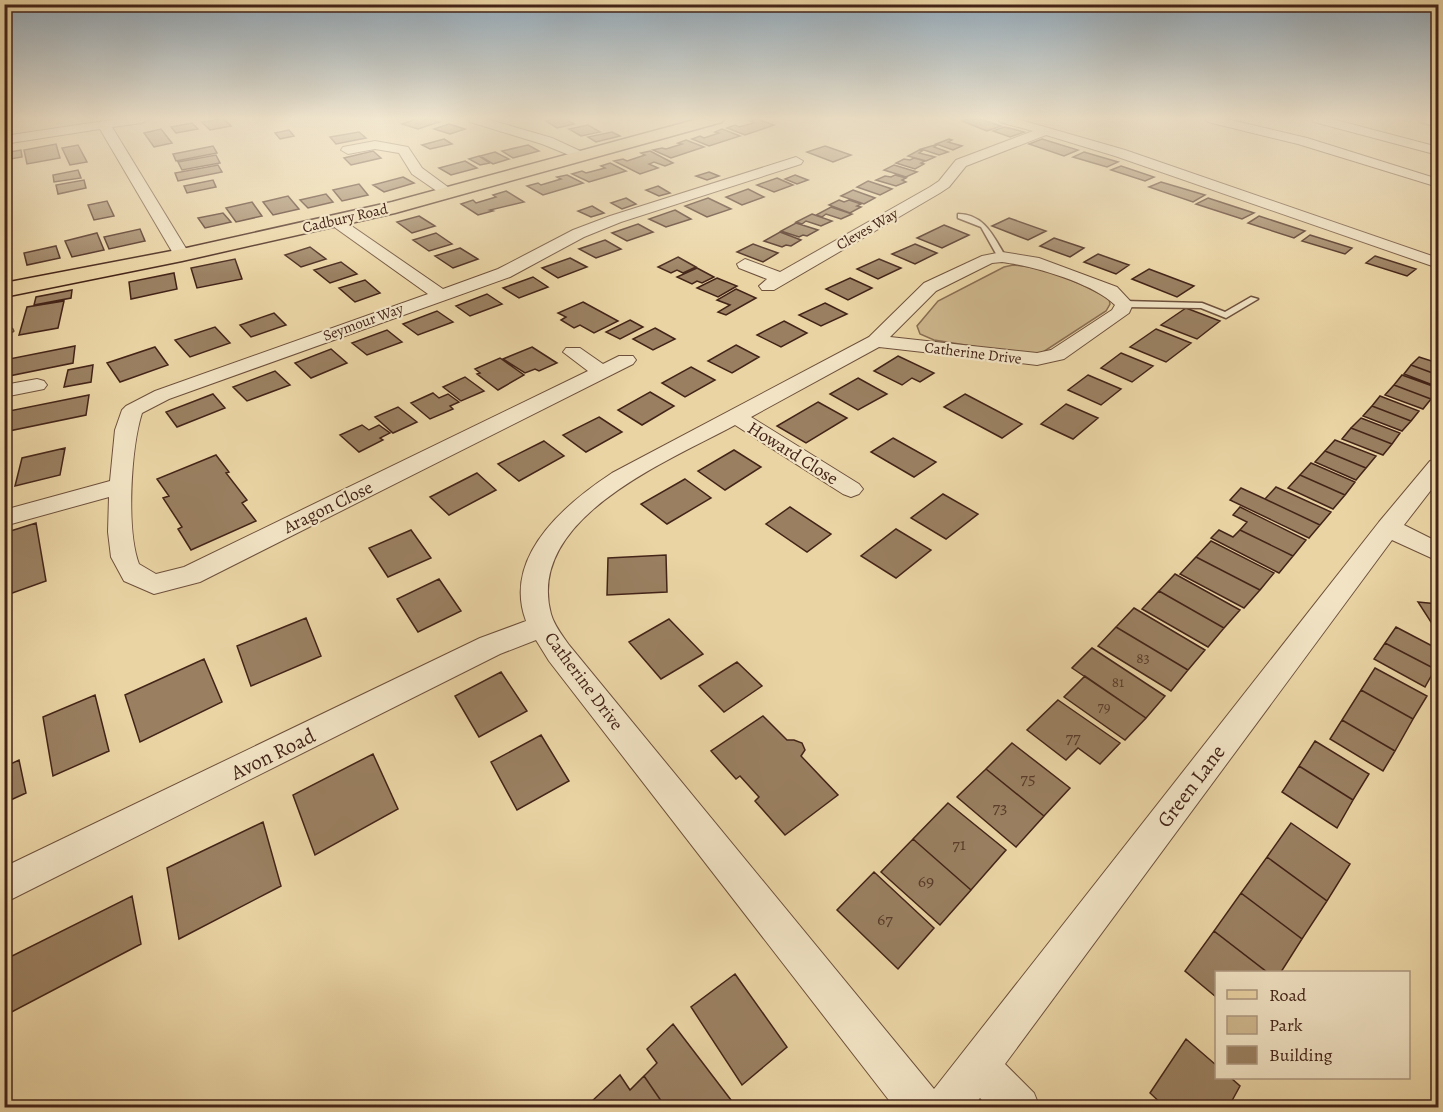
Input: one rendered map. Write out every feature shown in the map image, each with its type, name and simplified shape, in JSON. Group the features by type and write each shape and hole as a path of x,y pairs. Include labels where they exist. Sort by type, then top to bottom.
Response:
{"main road":[{"name":"Cadbury Road","path":"4,291 335,221 530,171"}],"street":[{"path":"132,171 182,255"},
{"path":"417,171 449,193"},
{"name":"Seymour Way","path":"121,486 126,430 133,410 173,391 504,273 588,229 634,212 776,171"},
{"name":"Cleves Way","path":"745,264 775,282 944,184 955,171"},
{"path":"1172,171 1438,263"},
{"path":"1390,171 1436,189"},
{"path":"335,221 440,295"},
{"name":"Catherine Drive","path":"876,341 1037,359 1057,355 1119,313 1124,304 1111,291 1033,261 1002,257 988,259 930,288 876,341 620,478 595,494 555,532 541,560 534,588 537,612 559,654 922,1107"},
{"path":"573,352 602,372"},
{"name":"Aragon Close","path":"121,486 121,532 125,562 132,573 154,585 191,575 626,360"},
{"path":"4,391 37,385"},
{"name":"Howard Close","path":"735,416 851,489"},
{"name":"Green Lane","path":"946,1107 1388,528 1438,466"},
{"path":"4,518 121,486"},
{"path":"1388,528 1438,552"},
{"name":"Avon Road","path":"4,886 490,646 543,626"},
{"path":"978,1066 1019,1107"}],"lane":[{"path":"961,216 984,226 1002,257"},
{"path":"1124,304 1202,306 1226,315 1254,299"}],"green space":[{"path":"1013,265 1038,269 1063,277 1109,299 1110,304 1106,311 1040,354 1029,355 934,340 920,334 917,326 938,301 1004,267"}],"building":[{"path":"78,171 81,178 54,182 53,175"},
{"path":"186,171 222,172 178,181 175,173"},
{"path":"444,171 466,171 451,175"},
{"path":"582,171 586,173 626,171 589,182 572,174"},
{"path":"634,171 649,171 640,174"},
{"path":"887,171 917,172 906,177"},
{"path":"1114,171 1136,171 1154,177 1145,181"},
{"path":"709,172 719,176 707,180 696,176"},
{"path":"567,175 583,183 543,195 527,186 538,183 541,185"},
{"path":"795,175 808,180 797,184 785,179"},
{"path":"895,175 906,178 902,180 906,182 896,186 876,180 885,176"},
{"path":"403,177 414,183 384,192 373,185"},
{"path":"777,178 793,185 774,192 757,185"},
{"path":"84,180 86,188 58,194 56,185"},
{"path":"213,180 216,187 187,193 184,186"},
{"path":"868,181 892,189 880,195 857,187"},
{"path":"1161,182 1205,195 1193,202 1149,187"},
{"path":"359,184 368,195 342,201 333,190"},
{"path":"658,186 670,193 659,196 646,190"},
{"path":"748,189 764,197 742,205 726,197"},
{"path":"853,190 875,198 864,204 841,196"},
{"path":"506,191 524,202 478,215 461,204 473,200 476,203 496,197 493,195"},
{"path":"326,194 333,202 308,208 300,200"},
{"path":"288,196 299,209 273,215 263,202"},
{"path":"626,198 636,204 622,209 611,203"},
{"path":"708,198 731,209 707,217 685,206"},
{"path":"1208,198 1254,213 1242,219 1196,204"},
{"path":"839,200 844,202 849,200 861,204 857,206 861,207 850,213 829,205"},
{"path":"107,201 114,216 94,220 88,205"},
{"path":"252,202 262,216 236,222 226,208"},
{"path":"592,206 604,213 591,217 578,211"},
{"path":"831,207 852,214 841,219 826,214 822,217 816,215"},
{"path":"675,210 691,219 666,227 649,219"},
{"path":"223,213 231,222 205,228 198,218"},
{"path":"812,214 832,221 821,226 806,221 802,224 796,222"},
{"path":"419,216 435,226 412,233 397,222"},
{"path":"1259,216 1305,231 1294,238 1248,223"},
{"path":"1009,218 1046,231 1028,240 992,226"},
{"path":"796,223 818,230 807,236 799,237 781,231"},
{"path":"638,224 653,232 627,241 612,233"},
{"path":"944,225 969,235 942,248 917,238"},
{"path":"140,229 145,241 109,249 104,237"},
{"path":"780,232 801,240 791,246 782,247 764,241"},
{"path":"97,233 104,250 72,257 65,241"},
{"path":"436,233 452,244 429,251 413,240"},
{"path":"1310,235 1352,248 1345,254 1302,241"},
{"path":"1054,238 1084,248 1070,257 1040,246"},
{"path":"605,240 621,249 596,258 579,249"},
{"path":"753,244 778,253 763,262 737,252"},
{"path":"915,244 937,253 915,264 892,254"},
{"path":"56,246 60,258 27,265 24,253"},
{"path":"310,247 326,259 301,267 285,255"},
{"path":"460,248 478,259 453,268 435,256"},
{"path":"1098,254 1129,265 1116,274 1084,262"},
{"path":"1375,256 1416,269 1407,276 1366,263"},
{"path":"678,257 696,267 683,273 677,270 671,273 658,267"},
{"path":"570,258 587,267 558,278 542,268"},
{"path":"235,259 242,279 197,288 191,268"},
{"path":"879,259 901,268 878,279 857,269"},
{"path":"341,262 357,274 330,283 314,270"},
{"path":"697,268 714,277 702,283 697,281 692,284 677,277"},
{"path":"1149,269 1194,286 1177,297 1132,279"},
{"path":"174,273 177,289 131,299 129,282"},
{"path":"533,277 548,287 519,298 503,288"},
{"path":"717,278 737,286 718,297 697,288"},
{"path":"850,278 872,288 848,300 826,289"},
{"path":"365,280 380,293 355,302 339,288"},
{"path":"736,289 756,298 726,315 718,312 730,305 717,300"},
{"path":"72,290 71,298 34,305 36,297"},
{"path":"487,294 502,304 470,316 456,306"},
{"path":"64,301 58,328 19,335 27,307"},
{"path":"583,302 618,321 594,333 580,325 574,328 561,320 566,317 558,313"},
{"path":"825,303 847,314 821,326 799,315"},
{"path":"1186,308 1220,321 1197,339 1161,325"},
{"path":"437,311 453,322 418,335 403,324"},
{"path":"274,313 286,325 251,337 240,325"},
{"path":"630,320 643,327 620,339 606,332"},
{"path":"784,321 807,333 781,347 757,335"},
{"path":"215,327 230,343 190,357 175,340"},
{"path":"655,328 675,339 653,350 633,339"},
{"path":"1156,329 1191,343 1166,362 1130,347"},
{"path":"387,330 402,342 367,355 352,343"},
{"path":"736,345 759,357 732,373 708,361"},
{"path":"75,346 73,363 4,377 4,360"},
{"path":"155,347 168,365 120,382 107,363"},
{"path":"532,347 557,363 539,371 535,369 525,373 503,359"},
{"path":"331,349 347,363 311,378 295,363"},
{"path":"1121,353 1153,366 1132,382 1101,368"},
{"path":"898,356 934,373 920,382 912,378 902,385 874,371"},
{"path":"1419,357 1438,363 1438,375 1411,365"},
{"path":"500,358 524,375 498,390 477,374 480,373 475,369"},
{"path":"93,365 91,382 64,387 68,370"},
{"path":"1411,365 1438,375 1438,387 1404,374"},
{"path":"691,367 715,380 685,397 662,383"},
{"path":"275,371 290,385 247,401 233,387"},
{"path":"1088,375 1121,389 1101,405 1068,390"},
{"path":"1402,375 1438,388 1438,390 1431,399 1394,385"},
{"path":"465,377 484,391 461,401 443,387"},
{"path":"858,378 887,394 858,410 830,394"},
{"path":"1394,385 1431,399 1423,409 1385,395"},
{"path":"650,392 674,406 642,425 618,410"},
{"path":"433,393 439,398 448,394 459,402 450,406 453,409 430,419 411,403"},
{"path":"213,394 225,408 177,427 166,412"},
{"path":"965,394 1022,424 1002,438 944,407"},
{"path":"89,395 86,415 4,432 4,412"},
{"path":"1380,396 1419,411 1411,421 1372,406"},
{"path":"818,402 847,418 806,443 777,426"},
{"path":"1066,404 1098,418 1073,439 1041,424"},
{"path":"1372,406 1411,421 1402,431 1363,416"},
{"path":"398,407 417,422 393,433 375,417"},
{"path":"599,417 622,432 586,452 563,435"},
{"path":"1361,418 1400,433 1392,444 1351,428"},
{"path":"362,425 369,430 379,425 390,433 380,438 383,440 359,452 340,435"},
{"path":"1351,428 1392,444 1383,455 1342,439"},
{"path":"893,438 936,462 914,477 871,452"},
{"path":"1335,440 1376,456 1366,468 1325,451"},
{"path":"544,441 564,456 519,481 498,464"},
{"path":"65,448 60,475 15,486 22,458"},
{"path":"734,450 761,467 725,490 698,471"},
{"path":"1325,451 1366,468 1356,480 1315,462"},
{"path":"216,455 229,472 226,473 247,500 242,503 256,521 191,550 178,529 182,527 163,498 169,496 157,479"},
{"path":"1311,463 1355,482 1345,495 1300,475"},
{"path":"477,473 496,490 449,515 430,497"},
{"path":"1300,475 1345,495 1333,509 1288,488"},
{"path":"685,479 711,498 667,524 641,504"},
{"path":"1276,487 1331,512 1320,525 1265,499"},
{"path":"1241,488 1320,525 1309,538 1230,500"},
{"path":"943,494 978,514 946,539 911,518"},
{"path":"790,507 831,534 807,552 766,524"},
{"path":"1240,507 1306,540 1293,556 1240,530 1247,522 1233,515"},
{"path":"36,523 46,581 4,596 4,533"},
{"path":"896,529 931,550 896,578 861,556"},
{"path":"411,530 431,558 388,577 369,548"},
{"path":"1219,530 1233,537 1240,530 1293,556 1279,573 1211,538"},
{"path":"1211,541 1274,573 1260,590 1196,557"},
{"path":"666,555 667,592 607,595 608,558"},
{"path":"1196,557 1260,590 1244,608 1180,574"},
{"path":"1175,574 1240,610 1224,628 1159,591"},
{"path":"439,579 461,611 418,632 397,599"},
{"path":"1159,591 1224,628 1208,647 1142,609"},
{"path":"1418,602 1438,604 1438,633"},
{"path":"1134,608 1205,650 1188,670 1116,627"},
{"path":"306,618 321,656 251,686 237,646"},
{"path":"669,619 703,654 661,679 629,642"},
{"path":"1116,627 1188,670 1171,691 1098,646"},
{"path":"1396,627 1438,649 1438,664 1435,669 1385,643"},
{"path":"1385,643 1435,669 1425,687 1374,659"},
{"path":"1092,648 1165,696 1146,718 1072,668"},
{"path":"204,659 222,702 140,742 125,695"},
{"path":"737,662 762,686 724,712 699,686"},
{"path":"1375,668 1427,696 1413,719 1361,690"},
{"path":"501,672 527,711 479,737 455,696"},
{"path":"1085,676 1146,718 1125,740 1064,697"},
{"path":"1361,690 1413,719 1395,751 1342,720"},
{"path":"95,695 109,751 53,776 43,717"},
{"path":"1058,700 1120,743 1100,764 1078,748 1066,760 1027,730"},
{"path":"763,716 787,740 802,743 805,750 801,756 838,795 785,835 755,801 759,797 740,776 736,779 711,751"},
{"path":"1342,720 1395,751 1383,771 1330,739"},
{"path":"541,735 569,781 517,810 491,762"},
{"path":"1315,741 1369,774 1353,800 1299,766"},
{"path":"1012,743 1070,788 1044,816 986,769"},
{"path":"373,754 398,809 315,855 293,795"},
{"path":"19,760 26,793 4,803 4,767"},
{"path":"1299,766 1353,800 1337,828 1282,792"},
{"path":"986,769 1044,816 1016,847 957,797"},
{"path":"948,803 1006,850 971,890 913,839"},
{"path":"263,822 281,886 179,939 167,868"},
{"path":"1291,823 1350,864 1327,901 1267,857"},
{"path":"913,839 971,890 940,925 881,872"},
{"path":"1267,857 1327,901 1302,939 1241,893"},
{"path":"874,872 934,928 898,969 837,910"},
{"path":"1241,893 1302,939 1282,971 1266,971 1214,931"},
{"path":"132,896 141,944 4,1016 4,960"},
{"path":"1214,931 1266,971 1215,971 1215,996 1185,971"},
{"path":"735,974 787,1047 742,1085 691,1007"},
{"path":"673,1024 731,1100 724,1108 666,1108 644,1076 657,1063 647,1049"},
{"path":"1186,1039 1215,1064 1215,1079 1232,1079 1240,1086 1228,1108 1166,1108 1150,1093"},
{"path":"620,1075 630,1090 644,1076 666,1108 597,1108 592,1101"}]}
